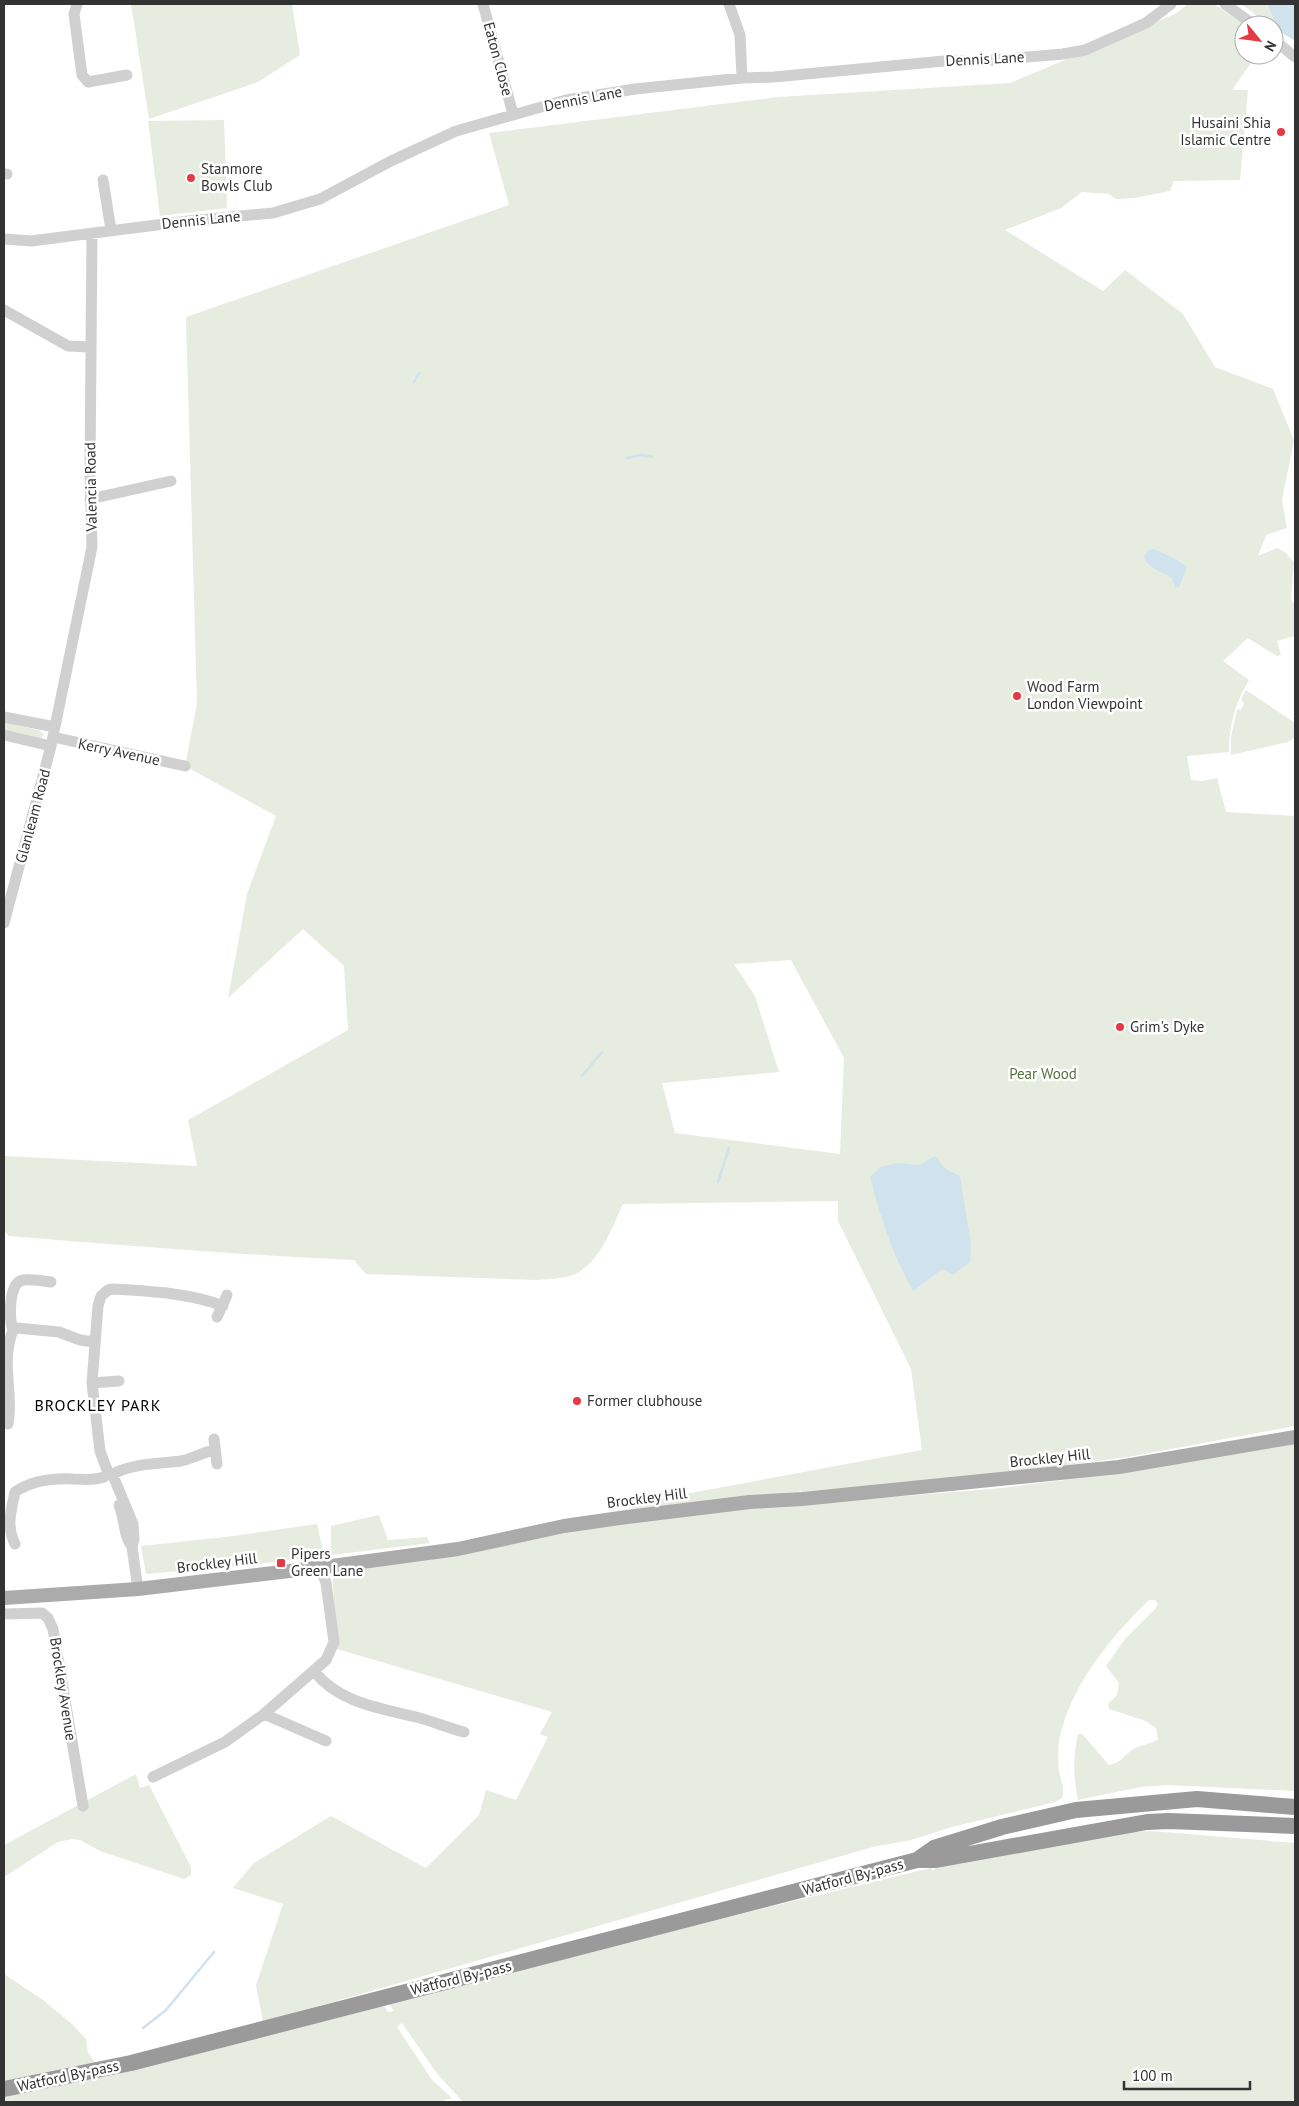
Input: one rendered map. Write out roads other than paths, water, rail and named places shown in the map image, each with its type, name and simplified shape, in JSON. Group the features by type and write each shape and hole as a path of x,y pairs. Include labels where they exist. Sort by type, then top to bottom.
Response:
{"highway":[{"name":"Watford By-pass","path":"917,1860 934,1848 1002,1827 1076,1810 1197,1798 1295,1807"},
{"name":"Watford By-pass","path":"4,2089 150,2059 917,1860 936,1860 1147,1822 1169,1820 1295,1826"},
{"path":"1169,1820 1295,1836"}],"main road":[{"name":"Brockley Hill","path":"4,1598 138,1589 458,1549 564,1526 750,1502 802,1499 1119,1467 1295,1436"}],"street":[{"path":"77,4 74,14 82,75 88,82 127,75"},
{"name":"Eaton Close","path":"483,4 513,114"},
{"path":"729,4 740,35 742,78"},
{"name":"Dennis Lane","path":"4,239 31,241 111,230 273,213 320,199 391,161 456,131 566,100 635,88 944,61 994,60 1063,54 1085,50 1146,23 1171,4"},
{"path":"1225,4 1240,15"},
{"path":"1284,48 1295,57"},
{"path":"103,180 111,230"},
{"name":"Valencia Road","path":"53,737 92,547 90,499 90,347 92,233"},
{"path":"4,310 68,346 90,347"},
{"path":"90,499 171,481"},
{"name":"Kerry Avenue","path":"4,717 53,737 185,766"},
{"name":"Kerry Avenue","path":"4,735 53,737"},
{"name":"Glanleam Road","path":"4,923 53,737"},
{"path":"8,1424 10,1416 5,1381 5,1357 13,1330 10,1320 8,1292 23,1280 50,1282"},
{"path":"138,1589 132,1547 134,1539 131,1517 109,1475 100,1451 92,1383 99,1300 108,1290 154,1291 225,1300 217,1317"},
{"path":"13,1330 17,1328 60,1332 80,1340 94,1342"},
{"path":"92,1383 119,1381"},
{"path":"15,1544 9,1520 15,1492 21,1488 45,1480 59,1478 88,1481 150,1463 186,1460 214,1445 217,1464"},
{"path":"153,1777 225,1742 264,1714 326,1660 334,1642 326,1583 322,1572 323,1566"},
{"name":"Brockley Avenue","path":"4,1614 42,1613 48,1618 53,1629 83,1806"},
{"path":"314,1671 336,1690 371,1708 415,1717 464,1732"},
{"path":"264,1714 326,1741"}],"water":[{"path":"1267,4 1295,4 1295,41 1284,34 1284,15 1272,15"},
{"path":"1153,549 1174,558 1187,567 1179,587 1175,588 1172,578 1148,564 1144,556"},
{"path":"935,1156 946,1169 960,1176 971,1245 970,1262 953,1275 942,1269 913,1291 888,1235 870,1177 881,1167 898,1163 919,1165"}],"waterway":[{"path":"414,382 419,373"},
{"path":"627,458 641,455 652,457"},
{"path":"582,1076 602,1052"},
{"path":"718,1182 729,1148"},
{"path":"143,2028 166,2010 214,1952"}],"place":[{"name":"Husaini Shia Islamic Centre","path":"1281,132"},
{"name":"Stanmore Bowls Club","path":"191,178"},
{"name":"Wood Farm London Viewpoint","path":"1017,696"},
{"name":"Grim's Dyke","path":"1120,1027"},
{"name":"Former clubhouse","path":"577,1401"},
{"name":"Pipers Green Lane","path":"281,1563"}],"district":[{"name":"BROCKLEY PARK","path":"98,1405"}],"park label":[{"name":"Pear Wood","path":"1043,1074"}]}
